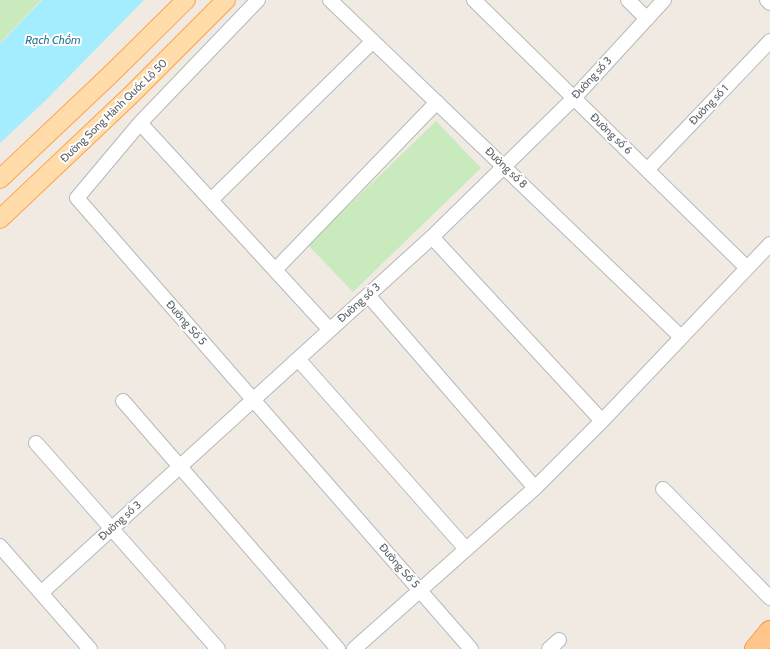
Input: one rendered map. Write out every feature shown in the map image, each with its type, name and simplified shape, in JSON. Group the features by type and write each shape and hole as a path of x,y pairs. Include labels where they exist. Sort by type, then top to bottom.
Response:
{"highway":[{"path":"755,649 770,631"}],"main road":[{"path":"0,179 106,79 186,0"},
{"name":"Đường Song Hành Quốc Lộ 50","path":"0,219 131,95 226,0"}],"street":[{"name":"Đường Số 5","path":"258,0 140,123 77,198 471,649"},
{"name":"Đường số 8","path":"330,0 682,337"},
{"name":"Đường số 6","path":"474,0 747,268"},
{"path":"628,0 647,19"},
{"name":"Đường số 3","path":"41,593 432,238 574,98 664,0"},
{"path":"767,0 770,3"},
{"path":"211,200 373,41"},
{"name":"Đường số 1","path":"648,170 770,41"},
{"path":"275,270 437,102"},
{"path":"140,123 330,330"},
{"path":"432,238 602,421"},
{"path":"354,649 535,488 602,421 770,244"},
{"path":"368,295 535,488"},
{"path":"298,360 466,549"},
{"path":"124,400 338,649"},
{"path":"36,443 218,649"},
{"path":"662,489 770,598"},
{"path":"0,546 90,649"}],"green space":[{"path":"0,0 41,0 0,43"},
{"path":"436,121 481,168 353,292 308,245"}],"water":[{"name":"Rạch Chồm","path":"42,0 144,0 45,101 0,143 0,44"}]}
